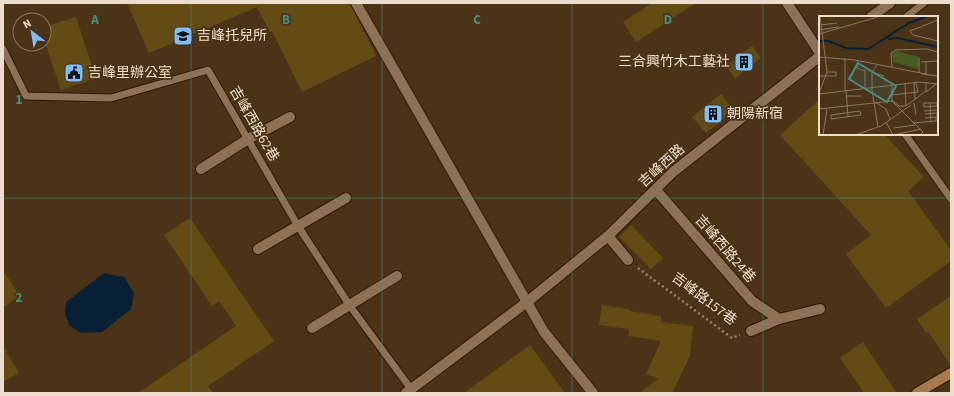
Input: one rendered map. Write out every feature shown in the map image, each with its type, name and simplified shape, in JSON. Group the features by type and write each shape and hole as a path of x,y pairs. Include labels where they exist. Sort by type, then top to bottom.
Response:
{"street":[{"path":"356,3 544,332 593,393"},
{"path":"787,3 819,51"},
{"path":"872,16 890,3"},
{"name":"吉峰西路","path":"408,391 527,302 608,236 674,172 819,57"},
{"path":"201,169 248,139 290,117"},
{"name":"吉峰西路24巷","path":"656,190 752,301 778,319"},
{"path":"258,249 346,198"},
{"path":"608,236 628,260"},
{"path":"312,328 397,276"},
{"name":"吉峰路157巷","path":"751,331 778,319 820,308"},
{"path":"917,393 951,374"}],"lane":[{"path":"907,16 924,3"},
{"name":"吉峰西路62巷","path":"3,49 26,96 111,98 208,70 298,226 408,391"},
{"path":"906,135 951,199"}],"path":[{"name":"吉峰路157巷","path":"628,260 732,338 751,331"}],"water":[{"path":"104,273 124,277 134,293 131,309 102,332 81,333 70,326 65,315 66,302"}],"building":[{"path":"127,3 350,3 376,56 302,92 272,31 270,32 257,7 149,53"},
{"path":"652,3 696,3 636,42 623,22"},
{"path":"76,17 96,78 61,90 48,52 52,52 52,24"},
{"name":"三合興竹木工藝社","path":"752,46 761,58 735,78 726,66"},
{"name":"朝陽新宿","path":"721,94 734,110 706,133 692,117"},
{"path":"819,100 819,135 885,135 924,177 908,191 951,250 951,261 886,308 846,254 871,235 780,135"},
{"path":"190,218 274,341 208,386 213,393 138,393 236,326 219,301 212,306 164,235"},
{"path":"631,225 663,258 651,269 619,237"},
{"path":"3,270 20,296 3,307"},
{"path":"951,296 951,366 928,331 926,333 917,319"},
{"path":"602,305 661,316 661,322 693,326 690,356 672,393 640,393 658,379 646,374 661,341 628,336 629,329 599,325"},
{"path":"863,342 897,393 864,393 840,358"},
{"path":"530,345 565,393 464,393"},
{"path":"3,346 19,373 3,382"}],"place":[{"name":"吉峰托兒所","path":"183,36"},
{"name":"三合興竹木工藝社","path":"744,62"},
{"name":"吉峰里辦公室","path":"74,73"},
{"name":"朝陽新宿","path":"713,114"}]}
